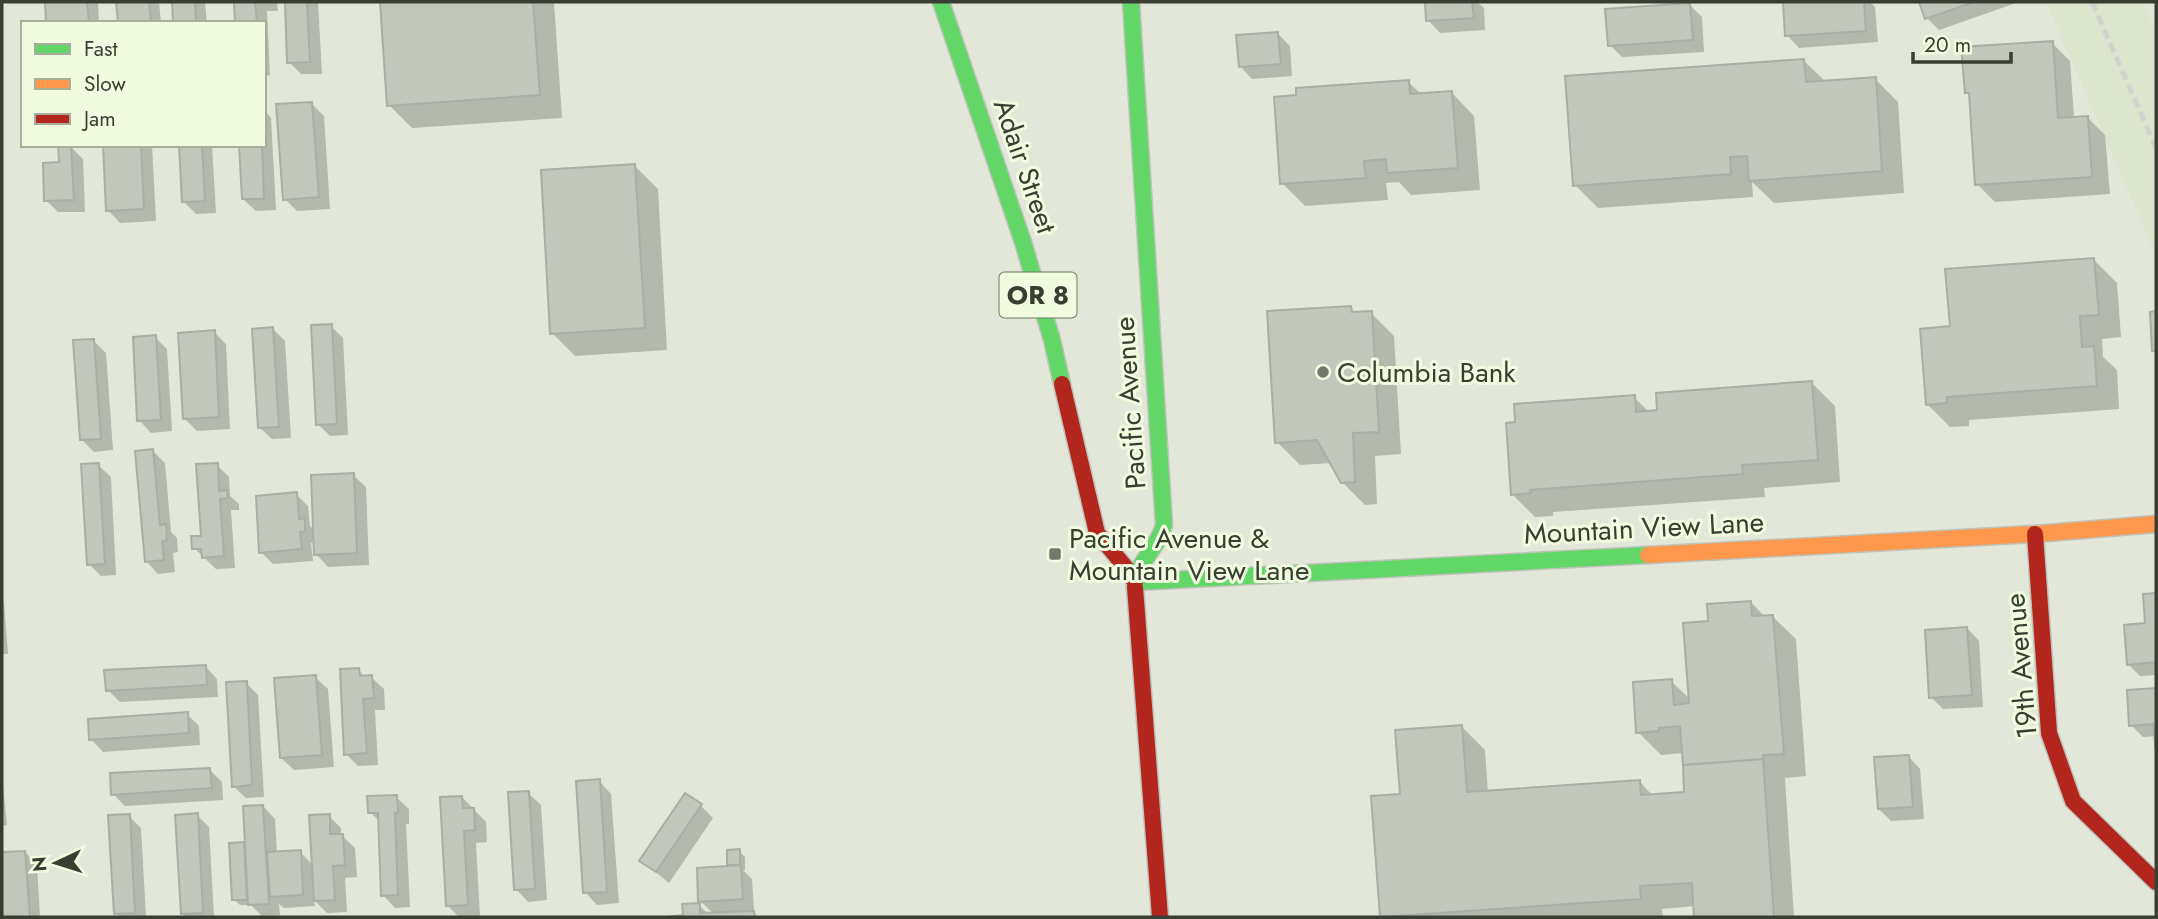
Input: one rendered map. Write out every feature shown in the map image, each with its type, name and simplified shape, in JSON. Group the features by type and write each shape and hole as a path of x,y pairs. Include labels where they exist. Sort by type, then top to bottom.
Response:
{"main road":[{"name":"Adair Street","path":"941,2 957,41 1052,340 1097,533 1105,546 1129,568 1135,582"},
{"name":"Pacific Avenue","path":"1131,2 1164,526 1161,540 1139,568 1135,582"},
{"name":"Mountain View Lane","path":"1135,582 2035,534 2156,524"},
{"name":"19th Avenue","path":"2035,534 2049,733 2073,801 2156,883"},
{"path":"1135,582 1160,917"}],"shaded area":[{"path":"2046,2 2143,2 2156,32 2156,255"}],"building":[{"path":"45,2 87,2 89,21 46,21"},
{"path":"116,2 149,2 151,21 118,21"},
{"path":"172,2 195,2 196,21 173,21"},
{"path":"234,2 255,2 257,21 235,21"},
{"path":"285,2 307,2 310,62 287,63"},
{"path":"380,2 533,2 540,95 387,106"},
{"path":"1425,2 1472,2 1474,18 1426,21"},
{"path":"1783,2 1864,2 1866,31 1785,36"},
{"path":"1919,2 1974,2 1925,19"},
{"path":"1690,3 1693,40 1608,46 1605,9"},
{"path":"1278,32 1281,64 1239,67 1236,35"},
{"path":"2053,41 2058,118 2088,116 2092,177 1975,185 1969,93 1965,93 1961,47"},
{"path":"1804,59 1806,82 1876,77 1882,171 1749,181 1747,156 1730,157 1731,174 1573,186 1565,76"},
{"path":"1409,80 1410,94 1452,91 1458,168 1387,173 1386,159 1364,161 1366,178 1280,184 1274,97 1296,95 1296,88"},
{"path":"312,102 319,197 283,200 276,104"},
{"path":"58,147 71,147 74,200 44,201 43,163 59,162"},
{"path":"103,147 141,147 144,209 106,211"},
{"path":"179,147 202,147 205,201 182,202"},
{"path":"239,147 262,147 264,199 242,199"},
{"path":"635,164 645,328 550,334 541,170"},
{"path":"2094,258 2099,315 2080,316 2082,347 2094,346 2097,386 1947,397 1947,403 1926,405 1920,329 1950,326 1945,269"},
{"name":"Columbia Bank","path":"1351,306 1352,312 1372,311 1379,432 1353,433 1355,482 1341,483 1317,440 1275,443 1267,311"},
{"path":"2156,311 2156,351 2152,351 2150,312"},
{"path":"332,324 337,424 316,425 311,325"},
{"path":"273,327 279,427 258,428 252,329"},
{"path":"215,330 219,417 183,419 178,333"},
{"path":"156,335 161,420 137,421 133,337"},
{"path":"94,339 101,439 80,440 73,340"},
{"path":"1812,381 1818,460 1742,465 1743,474 1530,490 1531,493 1511,495 1506,423 1515,422 1514,404 1635,395 1636,412 1657,410 1656,393"},
{"path":"153,449 160,525 166,524 167,540 162,541 164,560 145,562 135,451"},
{"path":"99,463 105,564 87,565 81,464"},
{"path":"218,463 219,491 227,490 228,498 220,499 224,556 202,558 201,549 192,549 191,536 201,536 196,464"},
{"path":"354,473 357,553 314,555 311,475"},
{"path":"297,492 299,519 305,518 305,531 300,532 302,549 259,553 256,496"},
{"path":"2156,593 2156,662 2127,665 2124,625 2145,623 2143,594"},
{"path":"1751,601 1752,616 1773,615 1784,754 1763,755 1763,759 1683,765 1680,726 1636,733 1633,682 1672,679 1674,705 1689,703 1683,623 1708,621 1707,604"},
{"path":"1967,627 1972,695 1929,698 1925,630"},
{"path":"206,665 207,685 106,691 104,670"},
{"path":"359,668 360,676 372,675 374,698 363,699 367,753 344,755 340,669"},
{"path":"316,675 322,755 280,758 274,678"},
{"path":"247,681 252,785 232,787 226,682"},
{"path":"2156,688 2156,754 2153,724 2129,726 2127,690"},
{"path":"188,712 189,733 89,740 88,719"},
{"path":"1462,725 1467,792 1640,780 1641,795 1684,792 1683,765 1763,759 1774,917 1694,917 1692,883 1640,886 1641,899 1380,917 1371,796 1400,794 1395,730"},
{"path":"1909,755 1913,807 1878,809 1874,757"},
{"path":"210,768 212,788 111,795 110,773"},
{"path":"600,779 607,892 583,893 576,781"},
{"path":"529,791 535,889 514,890 508,792"},
{"path":"685,793 702,804 656,872 639,861"},
{"path":"397,795 398,812 395,813 398,895 381,896 378,813 368,813 367,796"},
{"path":"462,796 463,808 474,808 475,830 464,831 468,905 446,906 440,797"},
{"path":"263,805 269,904 248,905 243,806"},
{"path":"198,813 203,913 181,914 175,815"},
{"path":"130,814 135,913 114,914 108,815"},
{"path":"330,814 330,834 343,834 345,865 333,866 335,900 314,901 309,815"},
{"path":"244,842 247,900 232,900 229,843"},
{"path":"740,849 740,865 727,865 727,850"},
{"path":"301,850 303,895 270,897 267,852"},
{"path":"25,851 30,917 2,917 2,852"},
{"path":"741,865 743,899 698,902 697,868"},
{"path":"700,903 700,913 754,911 755,917 665,917 683,915 682,904"}],"railway":[{"path":"2092,2 2156,148"}],"traffic: fast":[{"path":"941,2 1023,242 1062,384"},
{"path":"1131,2 1164,525 1138,571 1135,587"},
{"path":"1135,582 1648,555"}],"traffic: slow":[{"path":"1648,555 2035,534 2156,524"}],"traffic: jam":[{"path":"1062,384 1097,533 1135,582"},
{"path":"2035,534 2049,733 2073,801 2156,882"},
{"path":"1135,587 1160,917"}],"place":[{"name":"Columbia Bank","path":"1323,372"},
{"name":"Pacific Avenue & Mountain View Lane","path":"1055,554"}]}
